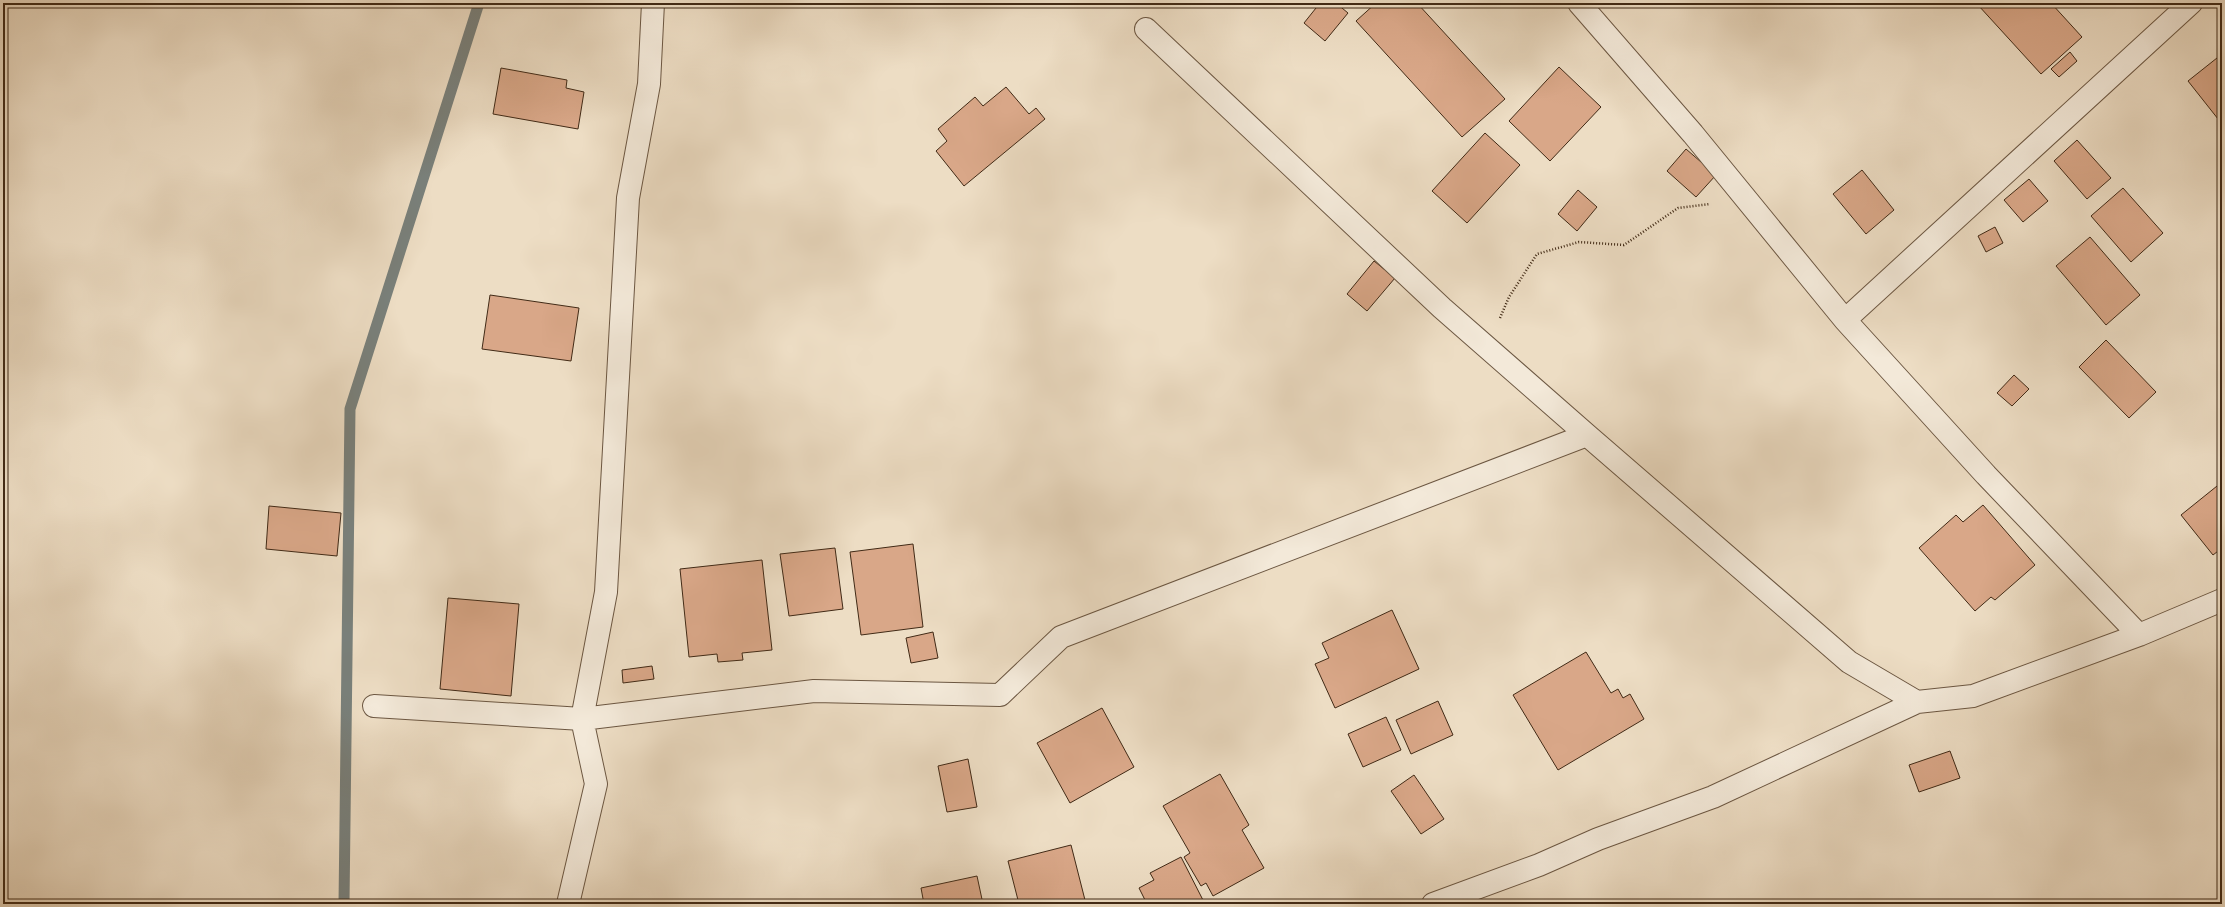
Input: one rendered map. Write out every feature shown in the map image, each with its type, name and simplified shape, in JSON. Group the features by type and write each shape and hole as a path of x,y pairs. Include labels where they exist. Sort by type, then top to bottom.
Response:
{"street":[{"path":"568,904 596,784 582,719 606,592 628,198 649,84 653,3"},
{"path":"1579,3 1693,134 1845,320 1986,475 2139,635"},
{"path":"1845,320 2190,3"},
{"path":"1146,29 1442,308 1487,348 1849,662 1917,702"},
{"path":"374,706 582,719 814,691 1000,695 1061,637 1587,435"},
{"path":"1432,904 1540,865 1598,839 1713,797 1917,702 1972,696 2139,635 2222,600"}],"path":[{"path":"1487,348 1510,297 1537,254 1580,242 1624,245 1678,208 1745,197"}],"building":[{"path":"980,3 995,3 994,7"},
{"path":"1320,3 1336,3 1348,13 1325,41 1304,23"},
{"path":"1376,3 1417,3 1505,99 1462,137 1356,21"},
{"path":"1980,3 2051,3 2082,37 2041,74 1978,5"},
{"path":"2070,52 2077,61 2059,77 2051,69"},
{"path":"2222,54 2222,124 2188,81"},
{"path":"1559,67 1601,107 1550,161 1509,121"},
{"path":"501,68 567,80 566,88 584,92 578,129 493,114"},
{"path":"1006,87 1029,114 1036,108 1045,119 964,186 936,151 947,141 938,129 975,97 983,106"},
{"path":"1485,133 1520,165 1467,223 1432,191"},
{"path":"2077,140 2111,178 2087,199 2054,161"},
{"path":"1686,149 1716,175 1696,197 1667,171"},
{"path":"1862,170 1894,210 1866,234 1833,194"},
{"path":"2029,179 2048,201 2023,222 2004,200"},
{"path":"2123,188 2163,233 2131,262 2091,216"},
{"path":"1578,190 1597,207 1577,231 1558,214"},
{"path":"1995,227 2003,243 1986,252 1978,236"},
{"path":"2090,237 2140,295 2106,325 2056,266"},
{"path":"1374,261 1395,278 1367,311 1347,294"},
{"path":"490,295 579,308 571,361 482,349"},
{"path":"2106,340 2156,392 2129,418 2079,367"},
{"path":"2014,375 2029,389 2012,406 1997,393"},
{"path":"2222,482 2222,548 2213,555 2181,515"},
{"path":"1983,505 2035,565 1995,600 1991,597 1975,611 1919,548 1956,515 1963,522"},
{"path":"269,506 341,513 337,556 266,549"},
{"path":"913,544 923,627 861,635 850,552"},
{"path":"835,548 843,609 789,616 780,554"},
{"path":"762,560 772,650 742,653 743,660 718,662 717,654 689,657 680,569"},
{"path":"448,598 519,604 511,696 440,689"},
{"path":"1392,610 1419,669 1335,708 1315,664 1329,658 1322,643"},
{"path":"933,632 938,658 911,663 906,638"},
{"path":"1586,652 1611,693 1618,689 1623,698 1630,694 1644,719 1558,770 1513,695"},
{"path":"652,666 654,679 623,683 622,670"},
{"path":"1438,701 1453,735 1411,754 1396,720"},
{"path":"1102,708 1134,767 1070,803 1037,743"},
{"path":"1386,717 1401,750 1363,767 1348,734"},
{"path":"1950,751 1960,778 1919,792 1909,765"},
{"path":"968,759 977,807 947,812 938,766"},
{"path":"1220,774 1249,825 1242,830 1264,868 1213,896 1206,883 1201,886 1184,857 1190,853 1163,806"},
{"path":"1414,775 1444,819 1421,834 1391,791"},
{"path":"1071,845 1086,904 1019,904 1008,861"},
{"path":"1181,857 1205,904 1147,904 1139,888 1154,880 1150,873"},
{"path":"977,876 983,904 924,904 921,888"}],"waterway":[{"path":"344,904 350,409 479,3"}]}
